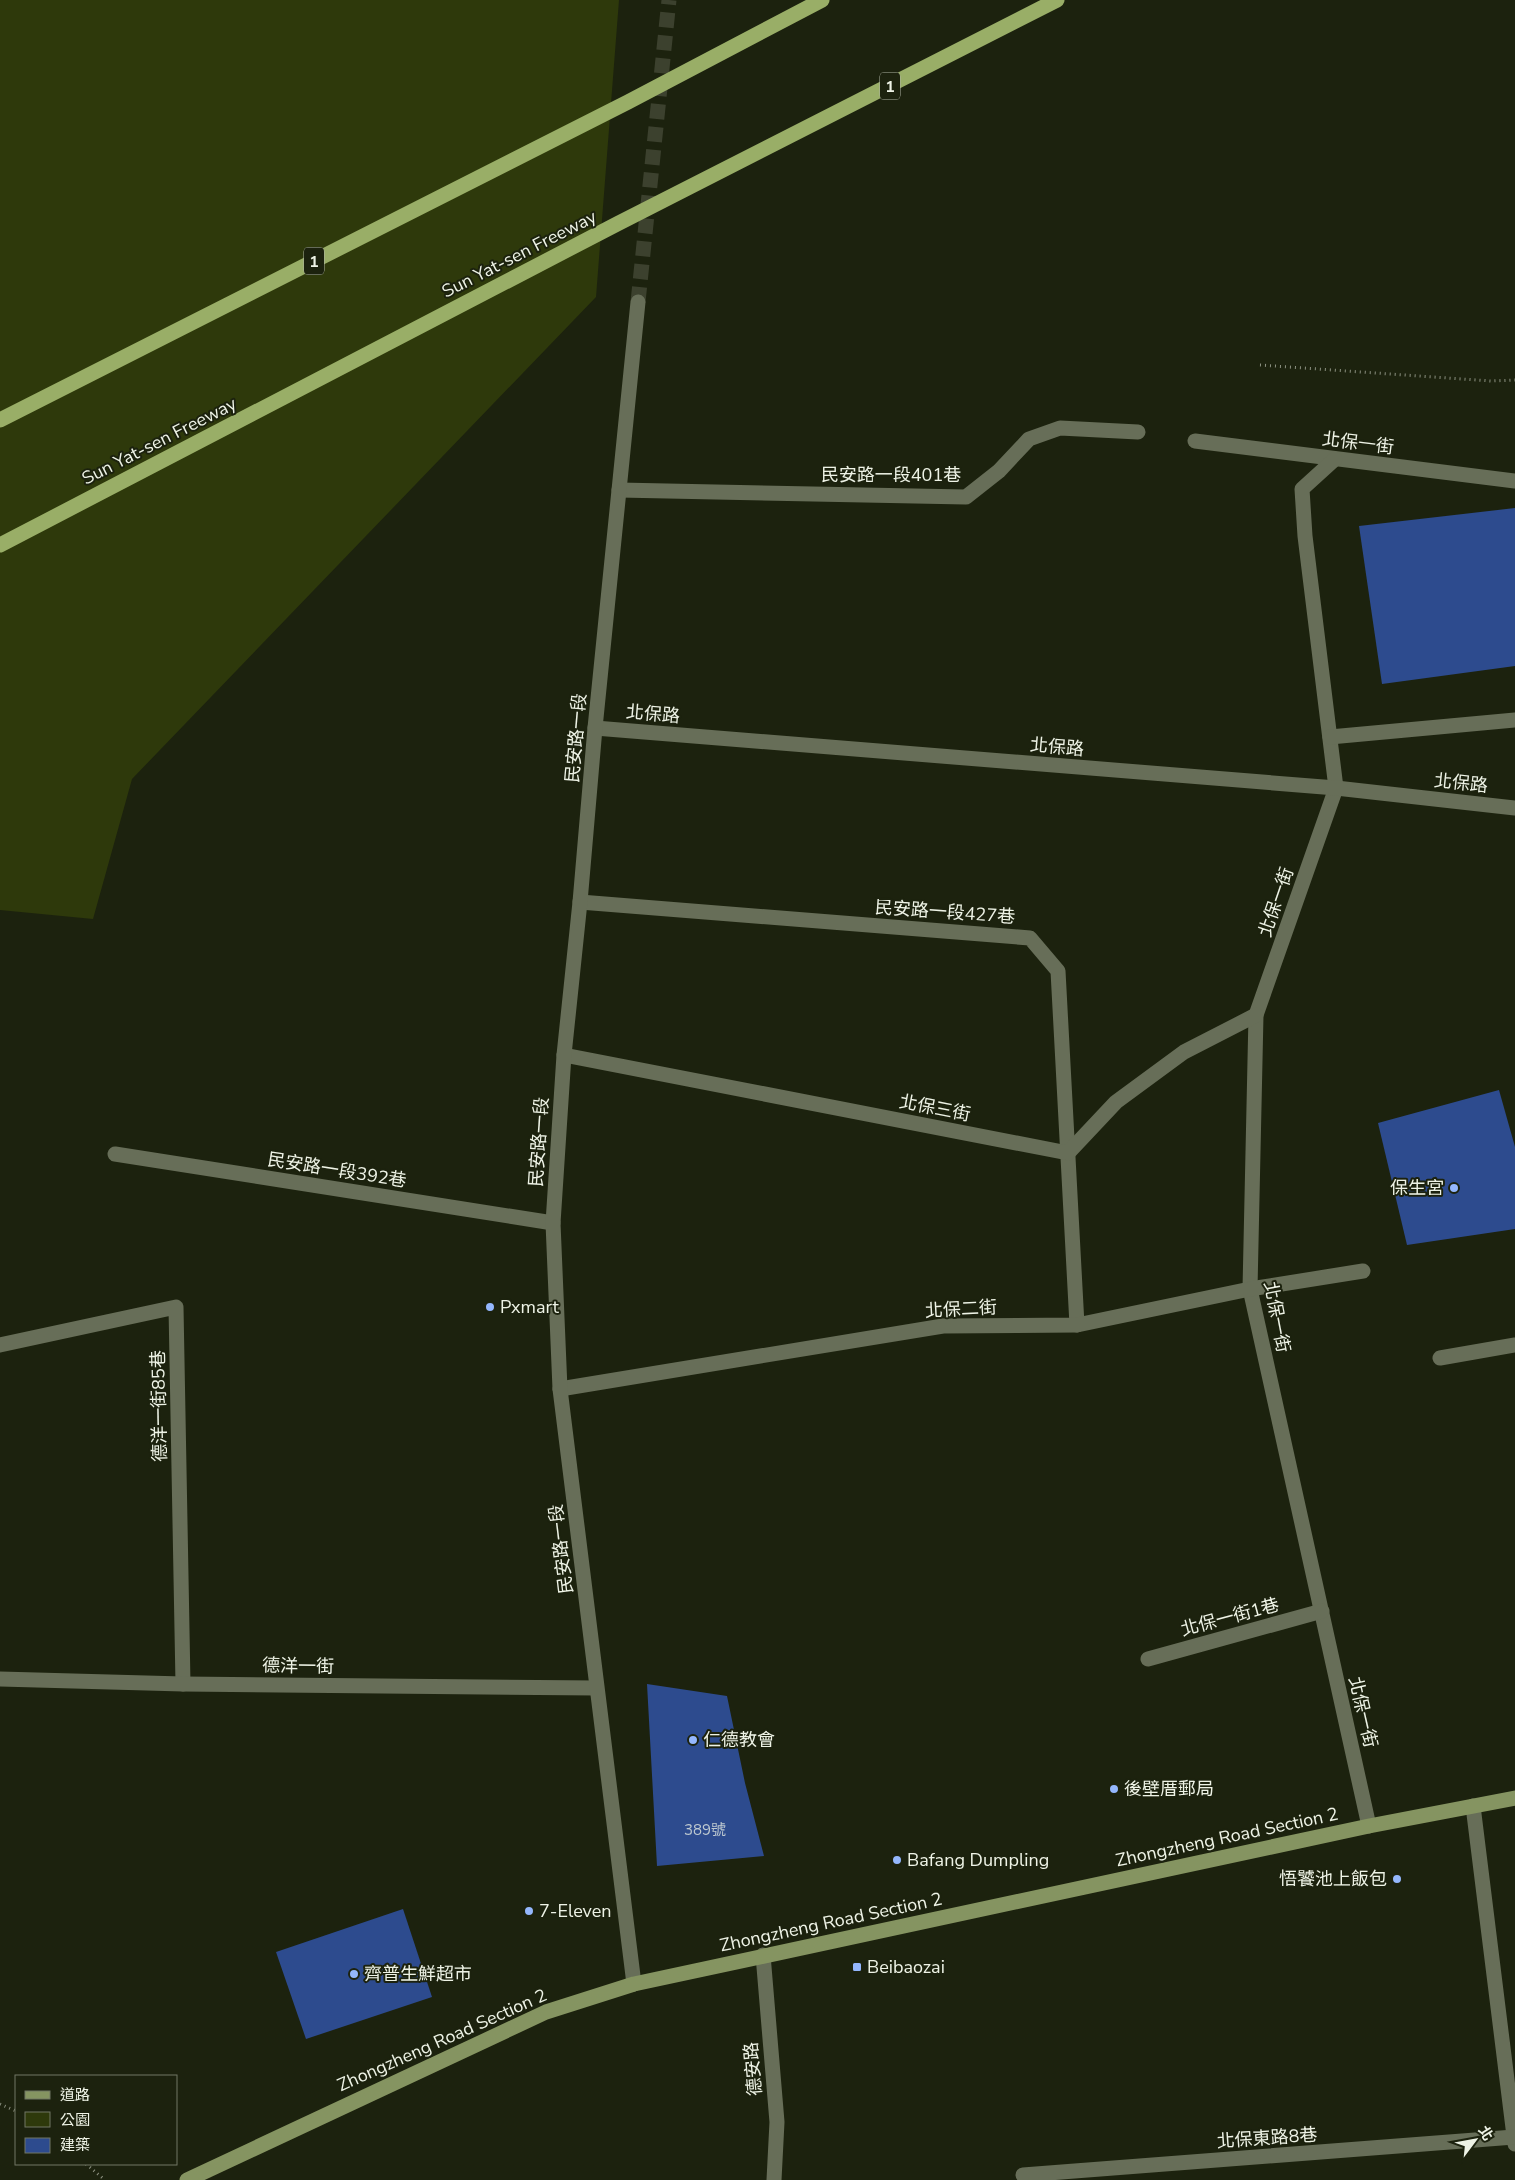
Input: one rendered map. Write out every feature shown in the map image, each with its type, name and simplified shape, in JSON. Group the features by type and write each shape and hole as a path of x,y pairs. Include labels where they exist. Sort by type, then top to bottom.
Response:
{"highway":[{"name":"1","path":"0,420 628,102 822,0"},
{"name":"Sun Yat-sen Freeway","path":"0,544 617,224 1057,0"}],"main road":[{"name":"Zhongzheng Road Section 2","path":"187,2180 435,2062 546,2012 634,1984 1369,1826 1515,1798"}],"street":[{"name":"民安路一段","path":"634,1984 560,1390 553,1223 564,1055 638,302"},
{"name":"民安路一段401巷","path":"619,490 966,497 999,472 1029,439 1060,428 1138,432"},
{"name":"北保一街","path":"1195,441 1515,481"},
{"path":"1335,459 1302,489 1305,536 1336,788"},
{"path":"1330,737 1515,720"},
{"name":"北保路","path":"595,728 1336,788 1515,808"},
{"name":"北保一街","path":"1336,788 1256,1015 1250,1289 1369,1826"},
{"name":"民安路一段427巷","path":"580,902 1030,938 1058,971 1077,1325"},
{"path":"1068,1153 1116,1102 1169,1063 1184,1052 1256,1015"},
{"name":"北保三街","path":"564,1055 1068,1153"},
{"name":"民安路一段392巷","path":"115,1154 553,1223"},
{"name":"北保二街","path":"560,1390 943,1326 1077,1325 1250,1289 1363,1271"},
{"name":"德洋一街85巷","path":"0,1344 176,1307 183,1684"},
{"path":"1440,1358 1515,1345"},
{"name":"北保一街1巷","path":"1148,1659 1322,1612"},
{"name":"德洋一街","path":"0,1679 183,1684 596,1688"},
{"path":"1473,1806 1515,2141"},
{"name":"德安路","path":"762,1955 777,2122 774,2180"},
{"name":"北保東路8巷","path":"1023,2175 1515,2141"}],"path":[{"path":"1260,365 1491,381 1515,380"},
{"path":"0,2104 15,2111"},
{"path":"87,2165 105,2180"}],"green space":[{"path":"0,0 619,0 596,297 132,779 93,919 0,910"}],"building":[{"path":"1515,508 1515,666 1382,684 1359,526"},
{"name":"保生宮","path":"1499,1090 1515,1147 1515,1229 1407,1245 1378,1123"},
{"name":"仁德教會","path":"647,1684 727,1696 745,1783 764,1856 657,1866"},
{"name":"齊普生鮮超市","path":"403,1909 432,1997 306,2039 276,1952"}],"tunnel":[{"path":"638,302 669,0"}],"place":[{"name":"保生宮","path":"1454,1188"},
{"name":"Pxmart","path":"490,1307"},
{"name":"仁德教會","path":"693,1740"},
{"name":"後壁厝郵局","path":"1114,1789"},
{"name":"Bafang Dumpling","path":"897,1860"},
{"name":"悟饕池上飯包","path":"1397,1879"},
{"name":"7-Eleven","path":"529,1911"},
{"name":"Beibaozai","path":"857,1967"},
{"name":"齊普生鮮超市","path":"354,1974"}]}
